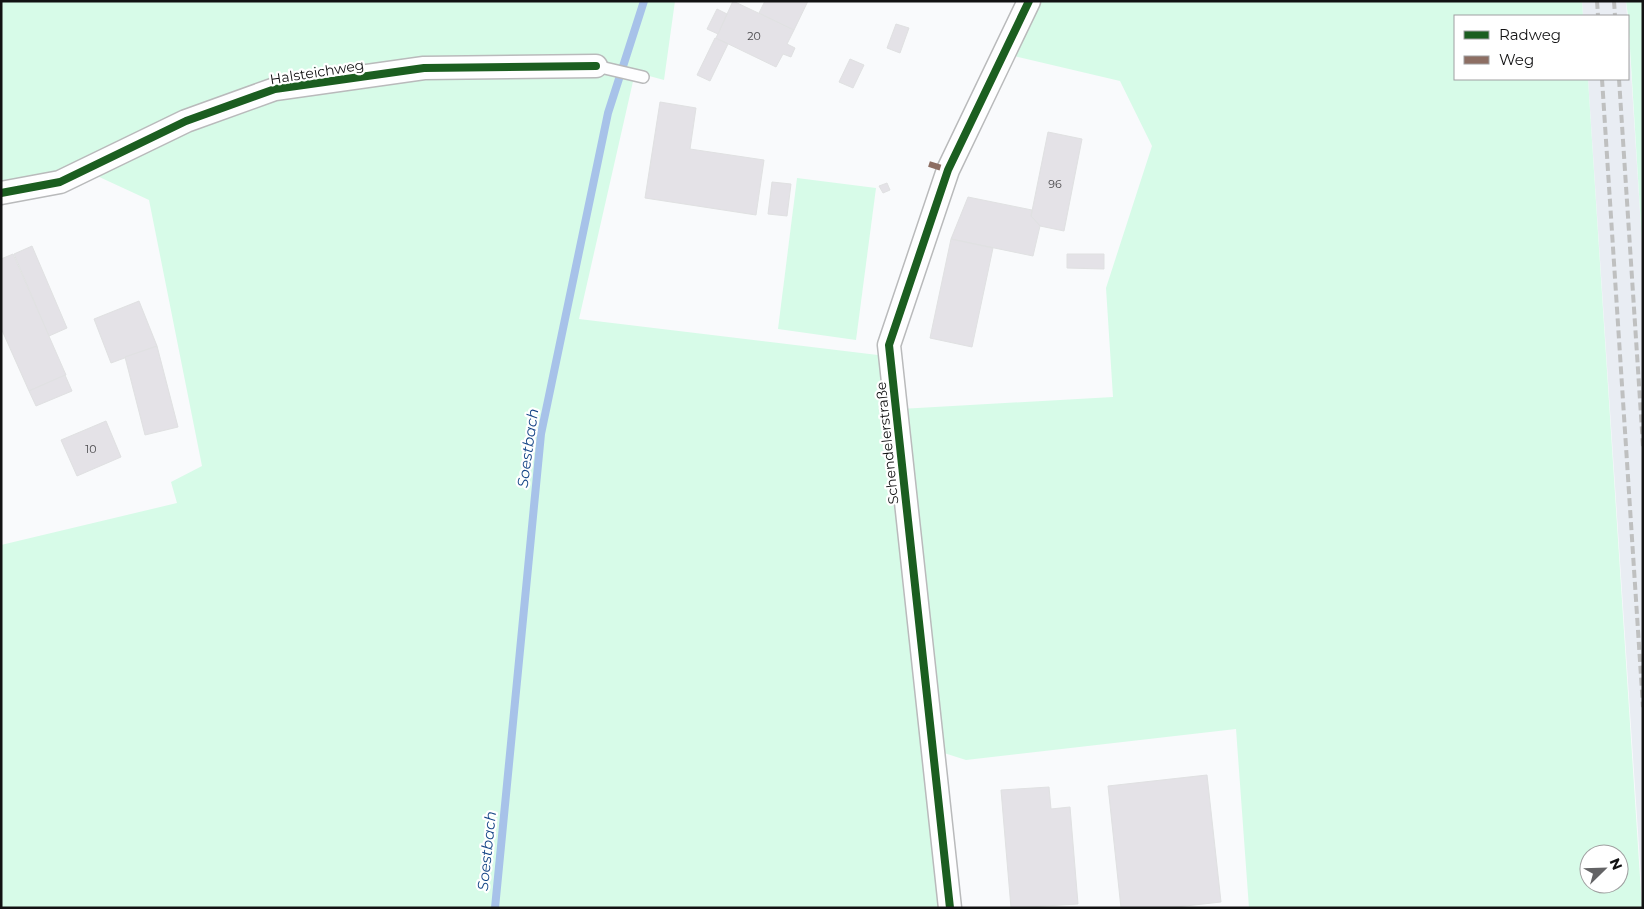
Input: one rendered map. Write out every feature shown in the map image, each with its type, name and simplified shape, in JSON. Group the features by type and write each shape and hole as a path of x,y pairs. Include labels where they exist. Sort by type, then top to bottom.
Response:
{"street":[{"name":"Schendelerstraße","path":"950,908 889,346 948,170 1029,1"},
{"name":"Halsteichweg","path":"1,193 60,182 186,121 275,89 424,68 596,66"}],"lane":[{"path":"596,66 643,77"}],"shaded area":[{"path":"1582,1 1626,1 1627,15 1583,15"},
{"path":"1629,41 1643,259 1643,908 1588,80 1629,80"}],"green space":[{"path":"1,1 675,1 664,80 601,63 275,85 59,180 1,191"},
{"path":"1039,1 1582,1 1583,15 1454,15 1454,80 1588,80 1642,908 1249,908 1236,729 966,760 944,753 900,409 1113,397 1106,288 1152,146 1120,81 1010,55"},
{"path":"1626,1 1642,1 1643,259 1629,15"},
{"path":"569,69 634,77 579,319 886,356 941,908 1,908 1,545 177,503 171,482 202,466 149,200 95,175 188,126 276,95 425,73"},
{"path":"797,178 876,188 856,340 778,329"}],"building":[{"path":"733,1 794,30 787,44 795,48 791,57 783,54 776,67 716,38"},
{"path":"765,1 808,1 794,30 759,13"},
{"path":"717,9 727,14 718,34 707,29"},
{"path":"896,24 909,28 900,53 887,48"},
{"path":"715,38 728,44 710,81 697,75"},
{"path":"850,59 864,65 853,88 839,82"},
{"path":"660,102 696,108 690,149 764,160 756,215 645,198"},
{"path":"1048,132 1082,139 1064,231 1040,226 1031,216"},
{"path":"772,182 791,184 787,216 768,214"},
{"path":"887,183 890,190 883,193 879,186"},
{"path":"968,197 1032,210 1031,216 1040,226 1033,256 951,239"},
{"path":"951,239 993,248 972,347 930,338"},
{"path":"32,246 67,328 49,336 14,254"},
{"path":"13,254 66,375 29,391 1,328 1,259"},
{"path":"1067,254 1104,254 1104,269 1067,268"},
{"path":"139,301 157,346 111,363 94,319"},
{"path":"157,346 178,427 145,435 125,357"},
{"path":"65,375 72,391 36,406 29,391"},
{"path":"106,421 121,457 77,476 61,440"},
{"path":"1207,775 1221,902 1167,908 1121,908 1108,786"},
{"path":"1049,787 1051,809 1070,807 1078,904 1011,908 1001,790"}],"waterway":[{"name":"Soestbach","path":"495,908 541,434 608,113 644,1"}],"railway":[{"path":"1597,1 1598,15"},
{"path":"1614,1 1615,15"},
{"path":"1602,80 1643,707"},
{"path":"1619,80 1643,446"}],"marked path":[{"path":"929,164 948,170"}],"cycle path":[{"path":"950,908 889,345 948,170 1029,1"},
{"path":"1,193 60,182 186,121 275,89 424,68 596,66"}]}
